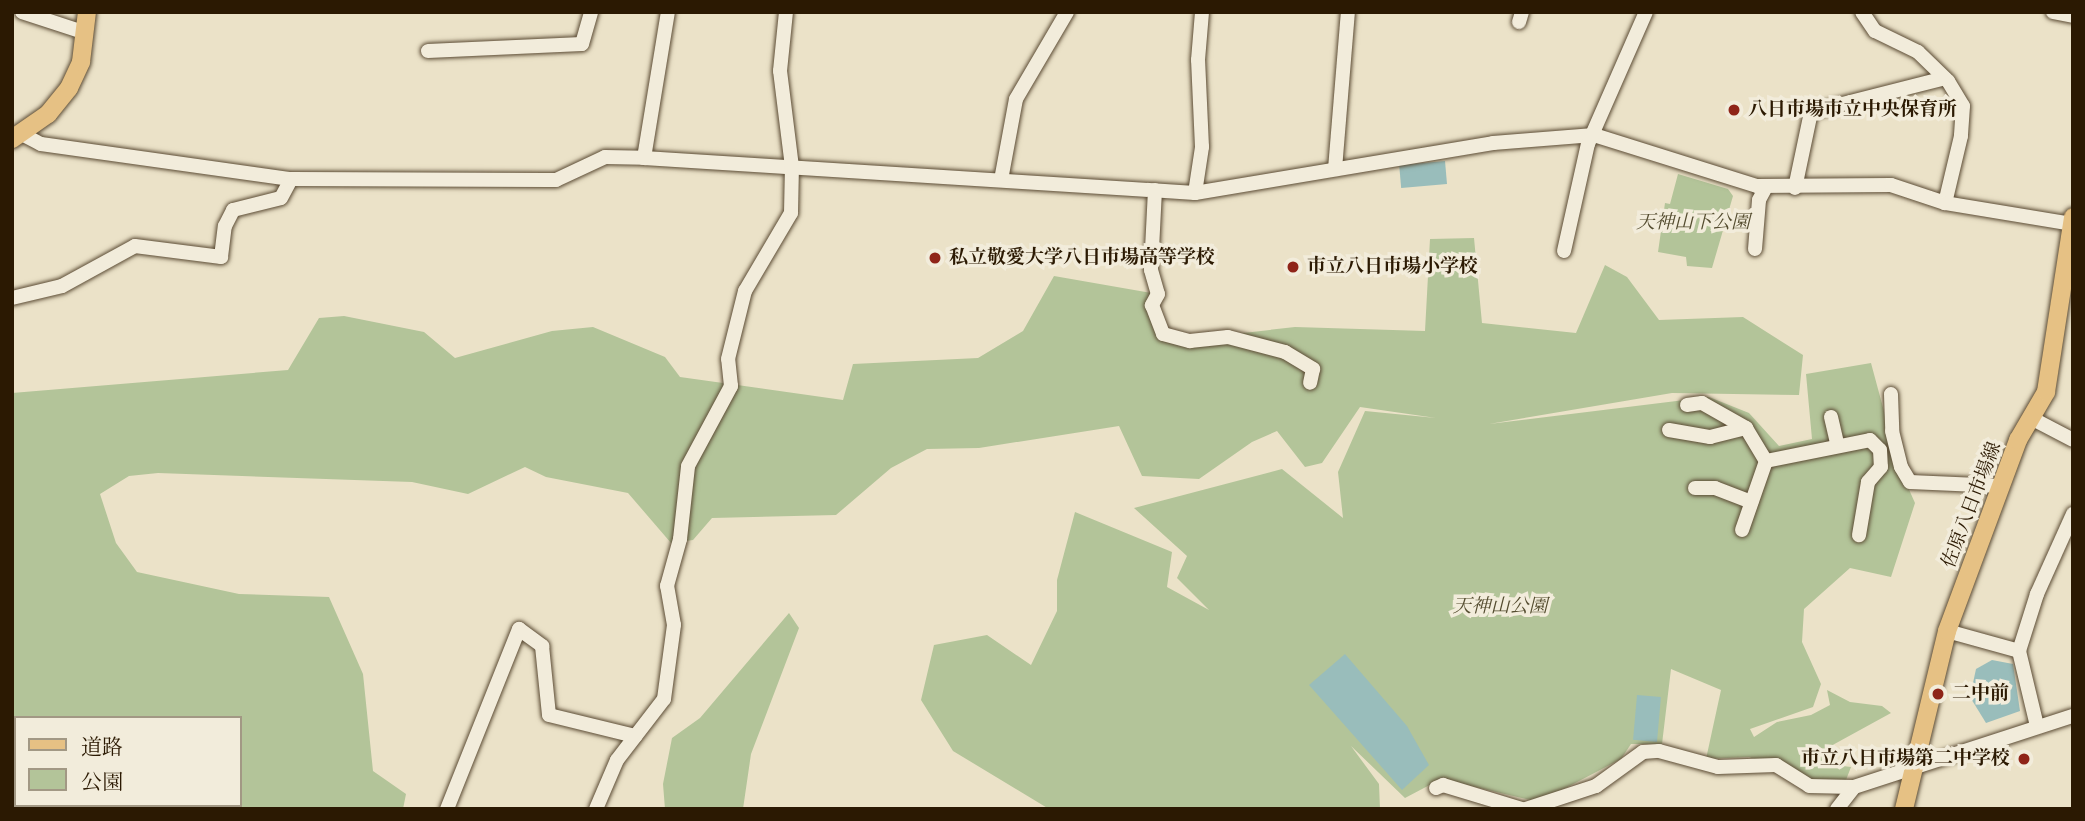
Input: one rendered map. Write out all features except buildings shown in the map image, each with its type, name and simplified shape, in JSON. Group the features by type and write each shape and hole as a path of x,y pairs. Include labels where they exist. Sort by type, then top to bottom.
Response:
{"main road":[{"path":"17,137 48,114 69,88 86,33 87,12"},
{"name":"佐原八日市場線","path":"1904,809 1910,771 1947,631 2001,486 2048,385 2072,220"}],"street":[{"path":"22,12 86,33"},
{"path":"428,51 582,44 591,12"},
{"path":"644,158 668,12"},
{"path":"596,809 617,760 664,699 671,664 674,625 667,586 680,539 688,466 731,386 728,359 735,320 745,291 791,213 792,167 780,71 786,12"},
{"path":"1001,180 1016,99 1067,12"},
{"path":"1195,193 1202,147 1198,60 1202,12"},
{"path":"1335,169 1348,12"},
{"path":"1564,251 1588,144 1646,12"},
{"path":"1861,12 1875,32 1918,52 1945,78 1963,106 1961,136 1945,203"},
{"path":"2053,12 2073,16"},
{"path":"1795,188 1811,112 1945,78"},
{"path":"17,137 41,144 291,178 556,180 605,157 1195,193 1493,143 1594,135 1766,187 1891,185 1945,203 2072,220"},
{"path":"12,298 62,286 135,246 221,257 225,226 233,210 281,198 291,178"},
{"path":"1755,249 1759,200 1766,187"},
{"path":"1156,190 1151,270 1158,294 1152,305 1163,334 1190,341 1228,337 1285,352 1312,369 1310,383"},
{"path":"1891,394 1892,430 1910,482 2001,486"},
{"path":"1687,405 1702,403 1746,428 1766,461"},
{"path":"1831,417 1837,444"},
{"path":"2031,418 2073,440"},
{"path":"1669,430 1710,437 1746,428"},
{"path":"1766,461 1837,444 1870,440 1892,430"},
{"path":"1859,535 1868,482 1881,467 1880,450 1870,440"},
{"path":"1742,530 1766,461"},
{"path":"1695,488 1715,488 1751,502"},
{"path":"2037,726 2019,651 2037,594 2073,514"},
{"path":"447,809 519,629 542,646 549,715 635,736"},
{"path":"1947,631 2019,651"},
{"path":"1436,788 1443,785 1524,809 1596,786 1643,752 1659,751 1718,767 1776,765 1809,786 1854,787 1910,771 2037,726 2070,720"},
{"path":"1837,809 1854,787"}],"green space":[{"name":"天神山下公園","path":"1678,174 1728,189 1733,196 1712,268 1687,266 1686,257 1658,252 1665,203 1670,204"},
{"name":"天神山公園","path":"1474,238 1482,323 1576,333 1605,265 1627,277 1659,320 1743,317 1803,355 1799,395 1672,393 1489,424 1709,397 1749,413 1779,446 1812,439 1806,374 1871,363 1899,467 1915,503 1891,577 1850,568 1804,609 1802,642 1821,684 1813,707 1750,729 1754,737 1777,722 1811,715 1830,705 1827,690 1850,702 1882,706 1891,713 1829,747 1835,765 1851,767 1846,780 1820,783 1749,757 1706,759 1721,690 1671,669 1662,744 1631,744 1621,759 1539,802 1441,779 1405,798 1351,746 1379,784 1380,809 1049,809 953,751 921,700 934,645 987,635 1031,665 1057,611 1057,580 1075,512 1172,552 1167,587 1209,610 1177,578 1187,556 1134,508 1282,469 1343,518 1338,472 1365,411 1436,418 1360,407 1322,463 1305,467 1277,431 1252,442 1199,479 1142,476 1119,426 979,448 927,449 891,468 836,515 712,518 693,540 671,543 628,493 546,477 525,467 468,494 412,482 158,473 129,476 100,494 116,543 137,572 239,594 329,597 363,674 373,771 406,794 403,809 143,809 242,807 242,716 14,716 12,745 12,393 288,370 319,318 344,316 424,332 455,358 552,331 593,327 665,357 680,377 843,400 853,364 978,358 1023,331 1054,276 1157,294 1164,342 1295,327 1425,331 1430,239"},
{"path":"789,613 799,628 751,754 743,809 665,809 663,784 672,738 700,718"}],"water":[{"path":"1445,161 1447,184 1401,188 1399,165"},
{"path":"1345,654 1407,726 1429,765 1402,790 1309,685"},
{"path":"1992,660 2013,664 2020,711 1986,723 1970,697 1976,669"},
{"path":"1637,695 1661,697 1657,742 1633,740"}],"place":[{"name":"八日市場市立中央保育所","path":"1734,110"},
{"name":"私立敬愛大学八日市場高等学校","path":"935,258"},
{"name":"市立八日市場小学校","path":"1293,267"},
{"name":"二中前","path":"1938,694"},
{"name":"市立八日市場第二中学校","path":"2024,759"}]}
